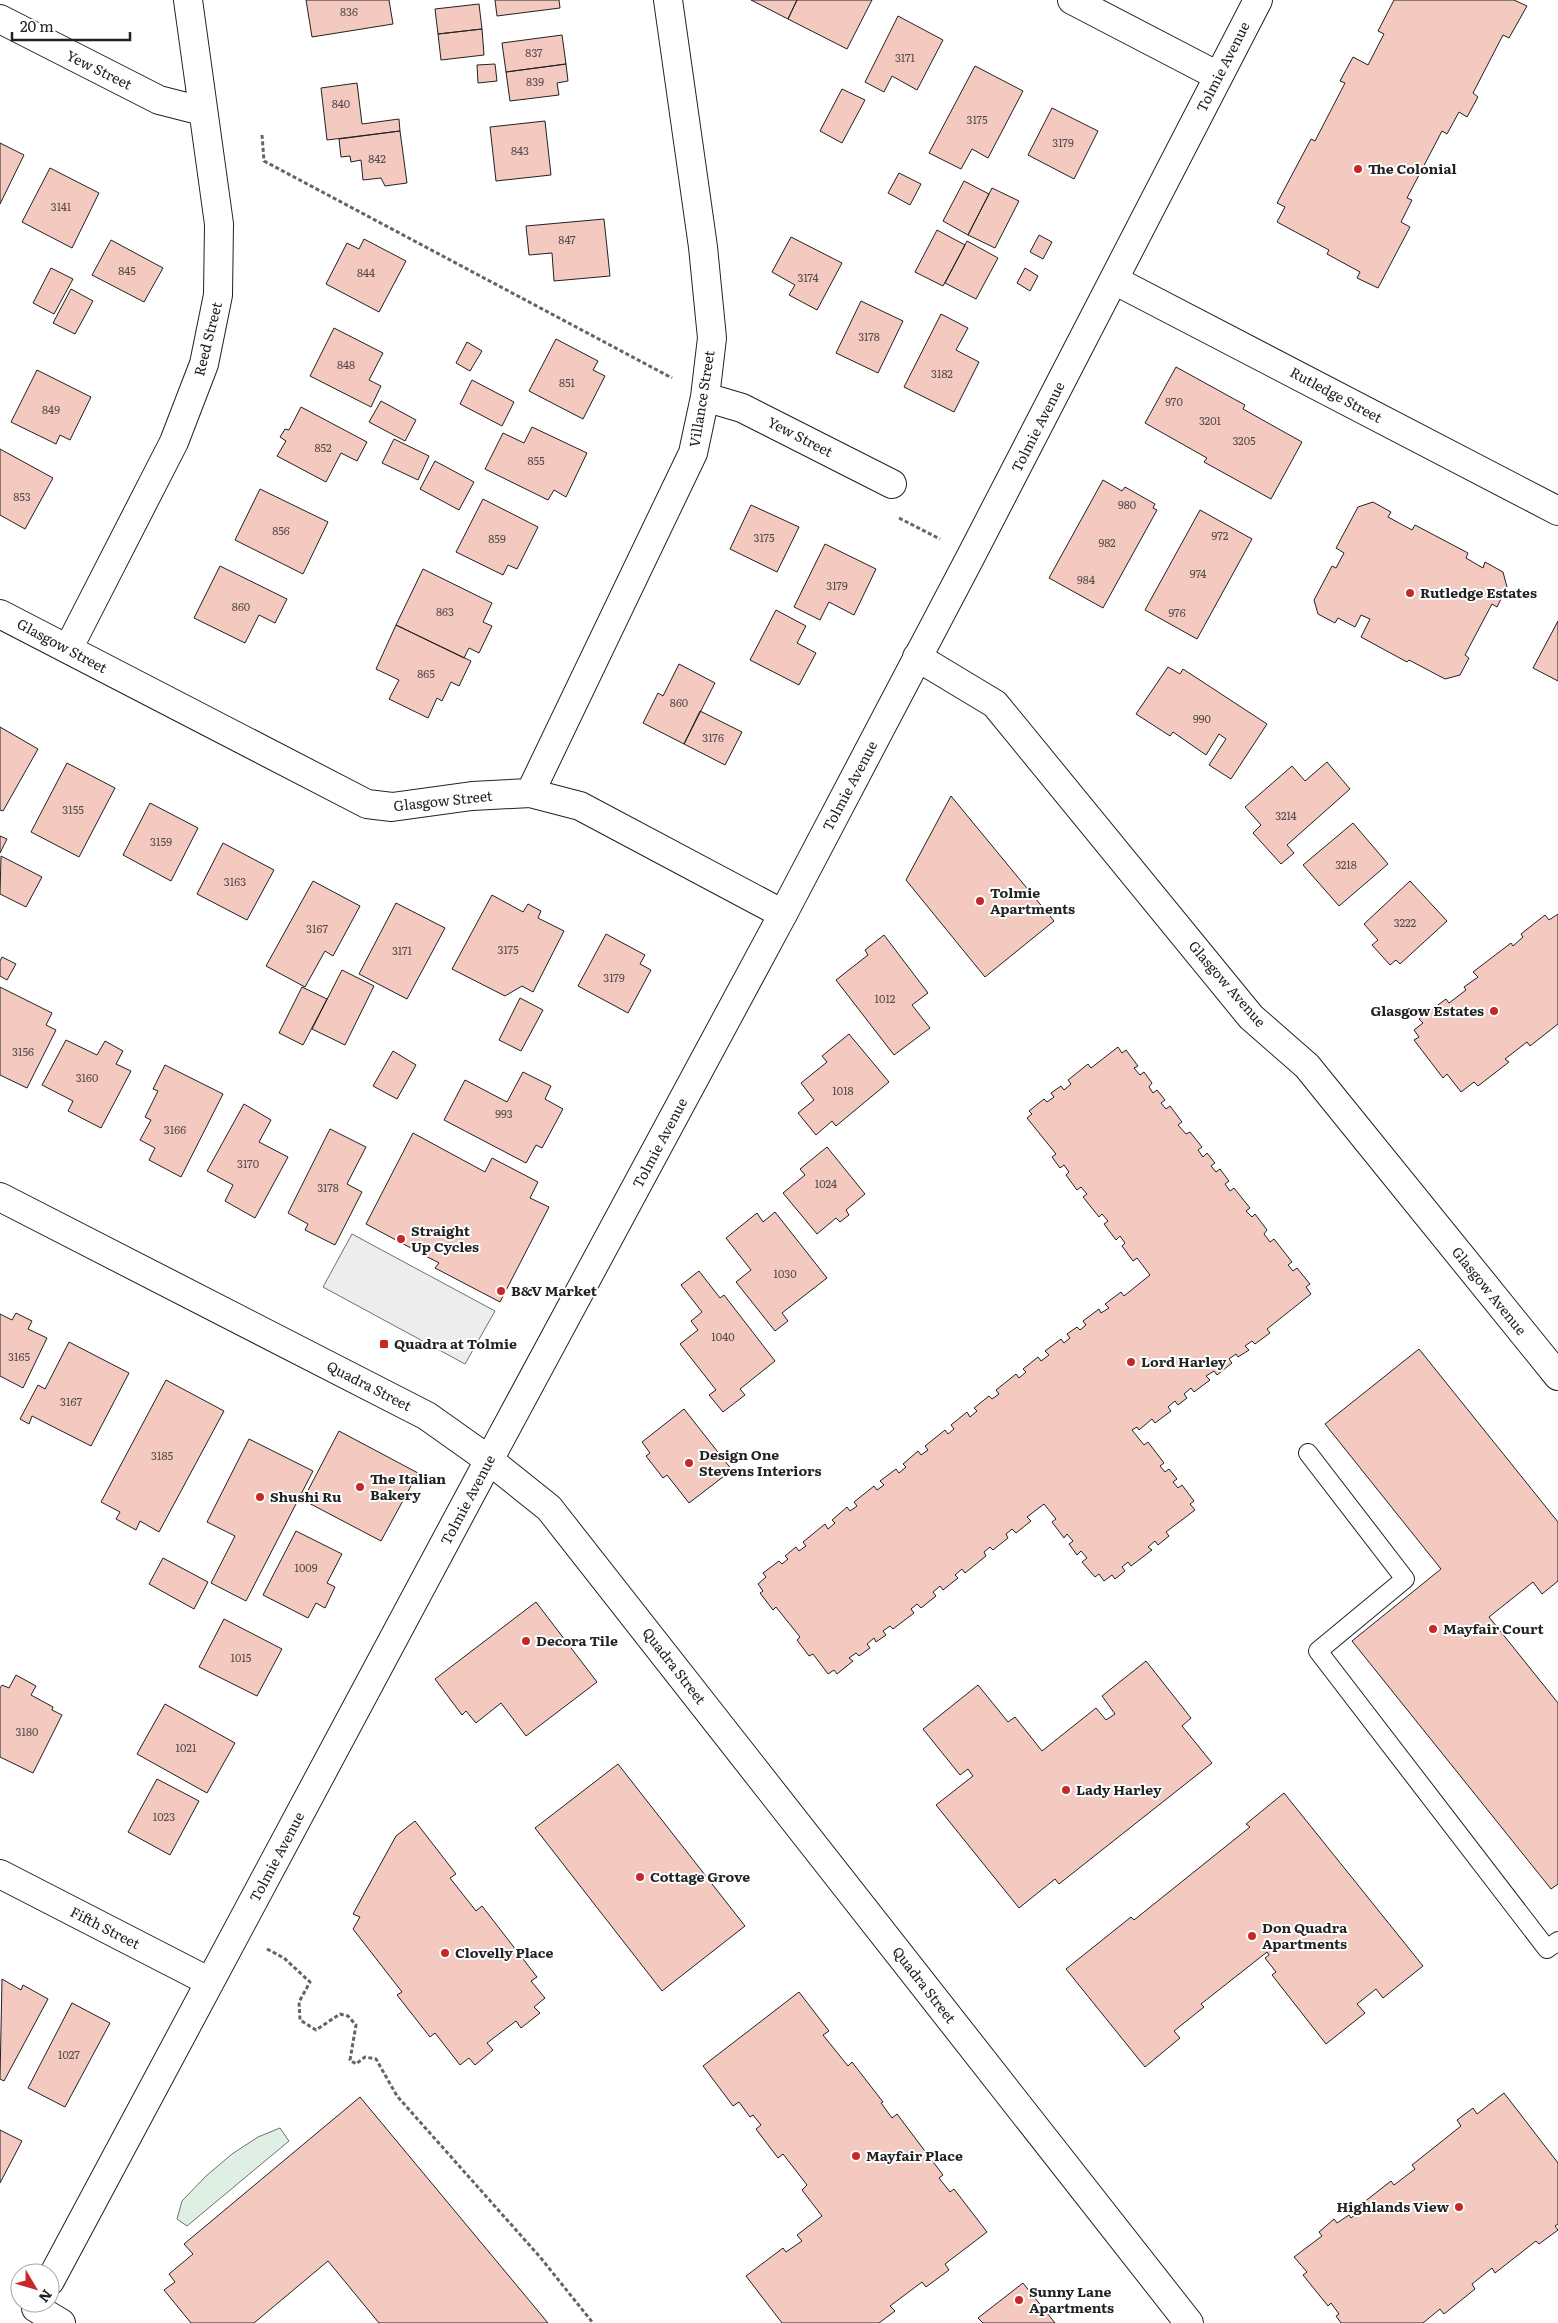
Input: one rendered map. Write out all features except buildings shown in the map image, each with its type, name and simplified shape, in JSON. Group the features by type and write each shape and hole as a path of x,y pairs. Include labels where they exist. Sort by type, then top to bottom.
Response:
{"street":[{"name":"Reed Street","path":"68,650 174,442 204,364 218,295 219,224 188,0"},
{"name":"Villance Street","path":"530,793 694,452 705,397 712,338 703,247 668,0"},
{"path":"1072,0 1218,76"},
{"name":"Tolmie Avenue","path":"60,2263 783,914 1258,0"},
{"name":"Yew Street","path":"0,19 159,100 202,111"},
{"name":"Rutledge Street","path":"1114,280 1558,511"},
{"name":"Yew Street","path":"705,397 742,408 892,484"},
{"name":"Glasgow Street","path":"0,614 367,804 392,807 472,796 530,793 580,806 783,914"},
{"name":"Glasgow Avenue","path":"917,657 995,704 1251,1017 1307,1066 1556,1368"},
{"name":"Quadra Street","path":"0,1197 427,1416 489,1460 550,1508 1189,2323"},
{"name":"Fifth Street","path":"0,1874 210,1982"},
{"path":"38,2313 61,2323"}],"lane":[{"path":"1308,1453 1405,1578 1318,1651 1547,1949 1558,1941"}],"path":[{"path":"262,135 264,161 656,368 705,397"},
{"path":"237,1932 284,1958 310,1982 299,2002 300,2020 316,2030 340,2014 348,2016 356,2025 350,2060 356,2064 365,2057 376,2059 397,2096 540,2257 593,2323"}],"green space":[{"path":"280,2128 289,2141 187,2226 177,2219 182,2201 206,2176 232,2154 258,2137"}],"shaded area":[{"path":"352,1234 495,1311 465,1364 323,1287"}],"place":[{"name":"The Colonial","path":"1358,169"},
{"name":"Rutledge Estates","path":"1410,593"},
{"name":"Tolmie Apartments","path":"980,901"},
{"name":"Glasgow Estates","path":"1494,1011"},
{"name":"Straight Up Cycles","path":"401,1239"},
{"name":"B&V Market","path":"501,1291"},
{"name":"Quadra at Tolmie","path":"384,1344"},
{"name":"Lord Harley","path":"1131,1362"},
{"name":"Design One Stevens Interiors","path":"689,1463"},
{"name":"The Italian Bakery","path":"360,1487"},
{"name":"Shushi Ru","path":"260,1497"},
{"name":"Mayfair Court","path":"1433,1629"},
{"name":"Decora Tile","path":"526,1641"},
{"name":"Lady Harley","path":"1066,1790"},
{"name":"Cottage Grove","path":"640,1877"},
{"name":"Don Quadra Apartments","path":"1252,1936"},
{"name":"Clovelly Place","path":"445,1953"},
{"name":"Mayfair Place","path":"856,2156"},
{"name":"Highlands View","path":"1459,2207"},
{"name":"Sunny Lane Apartments","path":"1019,2300"}]}
